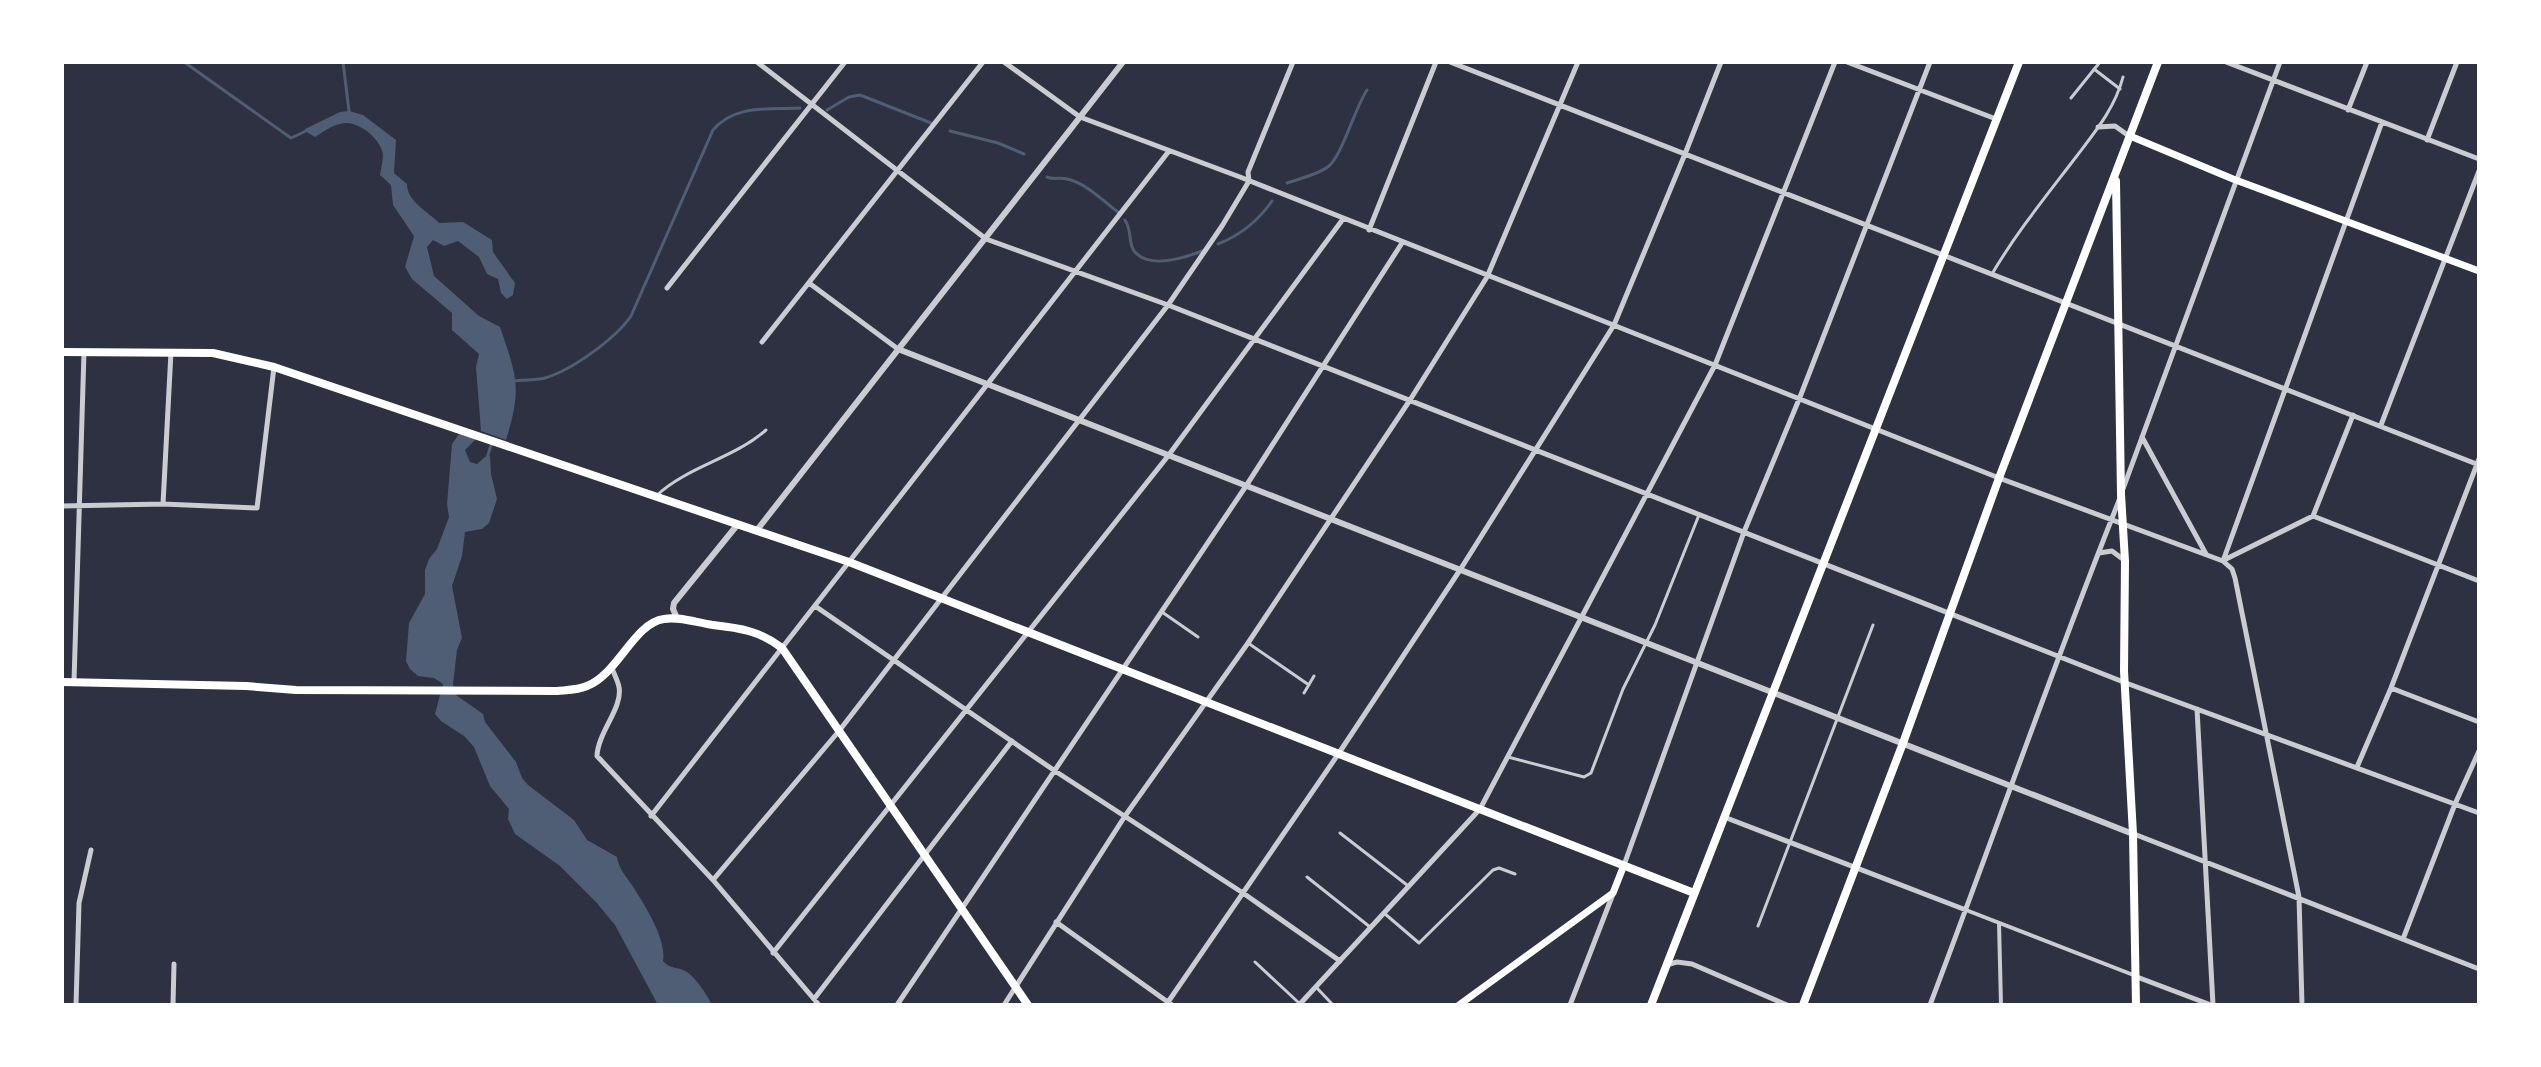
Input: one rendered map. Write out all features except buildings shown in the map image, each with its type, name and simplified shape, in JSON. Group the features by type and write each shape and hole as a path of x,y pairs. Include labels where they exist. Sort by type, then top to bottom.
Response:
{"main road":[{"path":"1651,1005 2019,62"},
{"path":"1803,1005 1903,743 1948,613 2158,62"},
{"path":"2130,136 2237,180 2479,271"},
{"path":"2116,177 2121,494 2136,1005"},
{"path":"62,352 171,351 230,356 274,367 849,562 1694,893"},
{"path":"62,682 296,690 577,688 587,686 612,668 651,623 662,619 677,618 748,629 767,636 782,648 1028,1005"},
{"path":"1459,1005 1613,893 1624,865"}],"street":[{"path":"757,62 986,239 1168,305 2126,683 2479,813"},
{"path":"667,288 845,62"},
{"path":"762,342 983,62"},
{"path":"1004,62 1080,117 1800,397 1999,478 2223,561 2232,569 2299,897 2302,1005"},
{"path":"757,530 1123,62"},
{"path":"713,880 839,731 1168,305 1249,181 1248,172 1293,62"},
{"path":"1369,230 1436,62"},
{"path":"1450,62 2284,390 2478,463 2357,767"},
{"path":"1004,1005 1125,816 1208,702 1410,400 1487,277 1578,62"},
{"path":"1056,922 1169,1004 1460,570 1614,325 1721,62"},
{"path":"1300,1004 1480,809 1715,365 1835,62"},
{"path":"1847,62 1997,119"},
{"path":"1624,865 1744,532 1868,226 1930,62"},
{"path":"2226,62 2479,159"},
{"path":"1930,1005 2280,62"},
{"path":"2348,110 2367,62"},
{"path":"2427,140 2457,62"},
{"path":"2223,561 2382,122"},
{"path":"2098,127 2115,126 2130,136"},
{"path":"651,816 1169,151"},
{"path":"2381,425 2479,171"},
{"path":"773,953 1168,456 1343,219"},
{"path":"897,1005 1246,486 1402,243"},
{"path":"809,283 898,349 2479,969"},
{"path":"74,682 84,351"},
{"path":"163,504 171,351"},
{"path":"62,506 163,504 257,508 274,367"},
{"path":"2223,561 2313,516 2353,415"},
{"path":"2141,436 2207,556"},
{"path":"2313,516 2479,581"},
{"path":"677,618 674,603 738,524"},
{"path":"2099,553 2112,551 2125,561"},
{"path":"815,606 1340,961"},
{"path":"612,668 619,688 618,701 598,743 597,756 713,880 819,1005"},
{"path":"2391,688 2479,722"},
{"path":"1723,817 2212,1005 2197,709"},
{"path":"814,999 1012,741"},
{"path":"2403,939 2479,751"},
{"path":"76,1005 79,903 91,850"},
{"path":"1570,1005 1613,893"},
{"path":"1999,923 2001,1005"},
{"path":"1666,965 1677,962 1692,964 1787,1005"},
{"path":"173,1005 174,964"}],"lane":[{"path":"2071,98 2100,62"},
{"path":"2094,69 2120,89"},
{"path":"1992,274 2011,243 2098,127 2120,89 2123,77"},
{"path":"656,496 673,480 751,443 766,430"},
{"path":"1508,757 1588,776 1655,625 1699,515"},
{"path":"1162,612 1198,637"},
{"path":"1758,926 1873,625"},
{"path":"1248,643 1309,685"},
{"path":"1304,693 1314,676"},
{"path":"1340,833 1409,886"},
{"path":"1384,913 1418,943 1496,868 1515,874"},
{"path":"1307,877 1370,928"},
{"path":"1255,962 1300,1004"},
{"path":"1316,987 1333,1005"}],"water":[{"path":"340,112 363,115 396,140 394,173 407,184 414,201 439,223 463,222 492,240 493,252 515,283 513,295 507,299 501,293 498,279 487,274 479,257 458,241 444,246 433,240 427,247 434,276 479,316 500,327 514,371 516,395 506,440 481,431 476,367 479,354 452,330 452,313 412,279 405,267 414,236 393,205 391,185 380,175 383,155 379,144 351,123 329,128 315,137 305,131"},
{"path":"459,434 476,439 465,450 470,462 477,464 490,456 497,499 489,523 482,529 465,532 462,556 452,586 462,638 457,650 453,684 456,695 483,714 485,722 516,762 528,785 574,820 587,840 617,857 654,922 662,943 663,961 691,975 712,1005 658,1005 615,925 596,902 560,866 515,834 508,819 509,809 490,786 474,747 435,714 443,684 434,678 418,676 406,661 409,623 425,594 425,570 449,517 447,504 452,444"}],"waterway":[{"path":"184,62 291,138 306,131"},
{"path":"343,62 349,111"},
{"path":"1287,183 1329,166 1339,152 1367,90"},
{"path":"827,110 849,97 860,95 931,123"},
{"path":"513,381 545,378 568,368 604,344 624,325 631,316 713,130 731,116 742,112 800,108"},
{"path":"950,131 998,143 1024,154"},
{"path":"1047,177 1081,184 1118,212"},
{"path":"1218,244 1248,227 1272,201"},
{"path":"1125,220 1131,244 1140,257 1167,261 1202,251"},
{"path":"487,458 492,442"}]}
